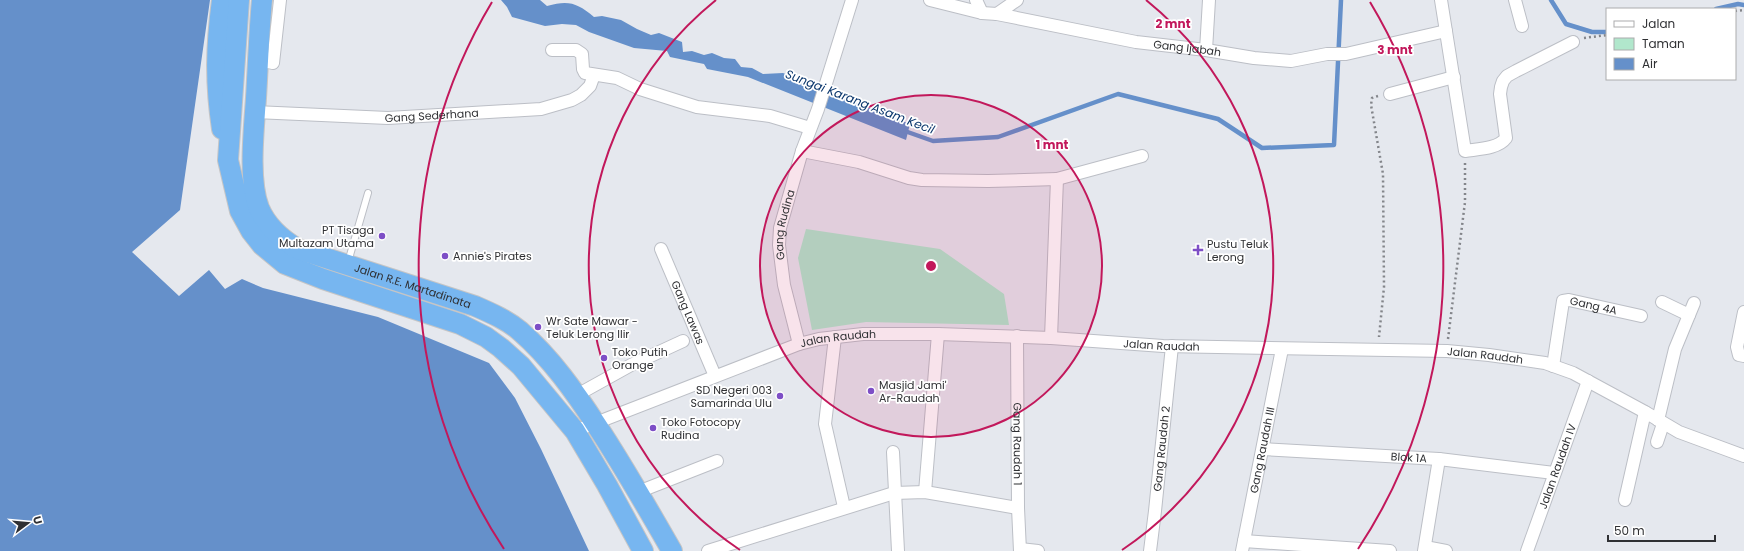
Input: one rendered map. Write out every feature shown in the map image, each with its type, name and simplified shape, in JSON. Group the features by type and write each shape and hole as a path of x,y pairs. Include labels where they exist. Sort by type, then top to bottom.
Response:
{"highway":[{"path":"222,0 218,29 217,89 228,160"},
{"name":"Jalan R.E. Martadinata","path":"239,0 228,160 240,211 262,245 285,264 323,279 460,324 486,337 501,348 521,366 575,431 607,485 642,551"},
{"name":"Jalan R.E. Martadinata","path":"262,0 255,112 253,178 259,208 271,229 282,239 298,249 475,306 497,315 520,331 547,357 577,395 638,492 672,551"}],"street":[{"path":"258,60 274,63 280,0"},
{"name":"Gang Rudina","path":"799,344 784,286 779,245 784,214 802,151 826,86 852,0"},
{"name":"Gang Ijabah","path":"930,0 982,13 997,14 1136,42 1206,50 1254,58 1291,61 1327,54 1346,54 1446,31"},
{"path":"976,0 982,13"},
{"path":"997,14 1017,0"},
{"path":"1206,50 1209,0"},
{"path":"1441,0 1465,151 1492,146 1503,142 1506,138 1500,90 1507,76 1573,42"},
{"path":"1515,0 1522,26"},
{"path":"552,50 571,49 580,51 582,54 583,69 585,73 617,78 640,89 697,107 770,116 810,128"},
{"name":"Gang Sederhana","path":"255,112 388,118 541,109 572,100 581,95 590,86 594,74"},
{"path":"1390,94 1454,77"},
{"path":"802,151 859,162 904,177 922,180 988,181 1057,179 1142,156"},
{"path":"1051,338 1057,179"},
{"name":"Gang Lawas","path":"661,249 715,376"},
{"name":"Gang 4A","path":"1553,366 1563,301 1569,300 1641,316"},
{"path":"1662,302 1689,315"},
{"path":"1657,442 1675,350 1694,303"},
{"path":"1744,312 1737,347 1739,355 1744,356"},
{"name":"Jalan Raudah","path":"575,431 799,344 835,337 863,334 938,334 1017,336 1172,346 1447,351 1526,359 1553,366 1588,381 1645,412 1660,422 1692,438 1744,456"},
{"path":"925,492 938,334"},
{"name":"Gang Raudah 1","path":"1017,336 1018,508 1020,550"},
{"path":"835,337 825,424 844,508"},
{"path":"577,395 631,365 683,341"},
{"name":"Gang Raudah 2","path":"1150,551 1172,346"},
{"name":"Gang Raudah III","path":"1243,546 1282,349"},
{"name":"Jalan Raudah IV","path":"1527,551 1588,381"},
{"path":"1625,500 1645,412"},
{"name":"Blok 1A","path":"1263,449 1440,459 1554,473"},
{"path":"893,452 898,551"},
{"path":"1440,459 1424,549 1446,551"},
{"path":"638,492 717,460"},
{"path":"708,551 894,493 925,492 1018,508"},
{"path":"1243,546 1390,551"},
{"path":"1020,550 1038,551"}],"lane":[{"path":"346,265 368,193"}],"path":[{"path":"1573,42 1585,37 1606,35"},
{"path":"1378,350 1384,287 1383,174 1371,100 1373,97 1390,94"},
{"path":"1447,351 1465,202 1465,151"}],"green space":[{"path":"806,229 940,249 1004,294 1009,325 866,322 812,330 798,258"}],"water":[{"path":"0,0 210,0 180,210 132,252 179,296 209,270 225,289 242,279 263,288 378,317 489,363 515,398 541,449 589,551 0,551"},
{"path":"501,0 540,0 547,6 561,3 572,4 583,9 594,17 602,16 621,20 651,35 659,33 682,42 683,52 692,51 704,55 712,53 724,58 735,59 741,67 752,68 763,74 783,73 910,124 906,140 748,77 707,69 704,64 670,57 667,51 634,48 589,32 576,25 562,24 545,26 512,17 507,7"}],"waterway":[{"name":"Sungai Karang Asam Kecil","path":"902,130 933,141 998,137 1118,94 1218,119 1262,148 1334,145 1341,0"},
{"name":"Sungai Karang Asam Kecil","path":"1551,0 1566,24 1592,32 1606,32"},
{"name":"Sungai Karang Asam Kecil","path":"1720,8 1738,4 1744,5"}],"place":[{"name":"PT Tisaga Multazam Utama","path":"382,236"},
{"name":"Pustu Teluk Lerong","path":"1198,250"},
{"name":"Annie's Pirates","path":"445,256"},
{"name":"Wr Sate Mawar - Teluk Lerong Ilir","path":"538,327"},
{"name":"Toko Putih Orange","path":"604,358"},
{"name":"Masjid Jami' Ar-Raudah","path":"871,391"},
{"name":"SD Negeri 003 Samarinda Ulu","path":"780,396"},
{"name":"Toko Fotocopy Rudina","path":"653,428"}]}
